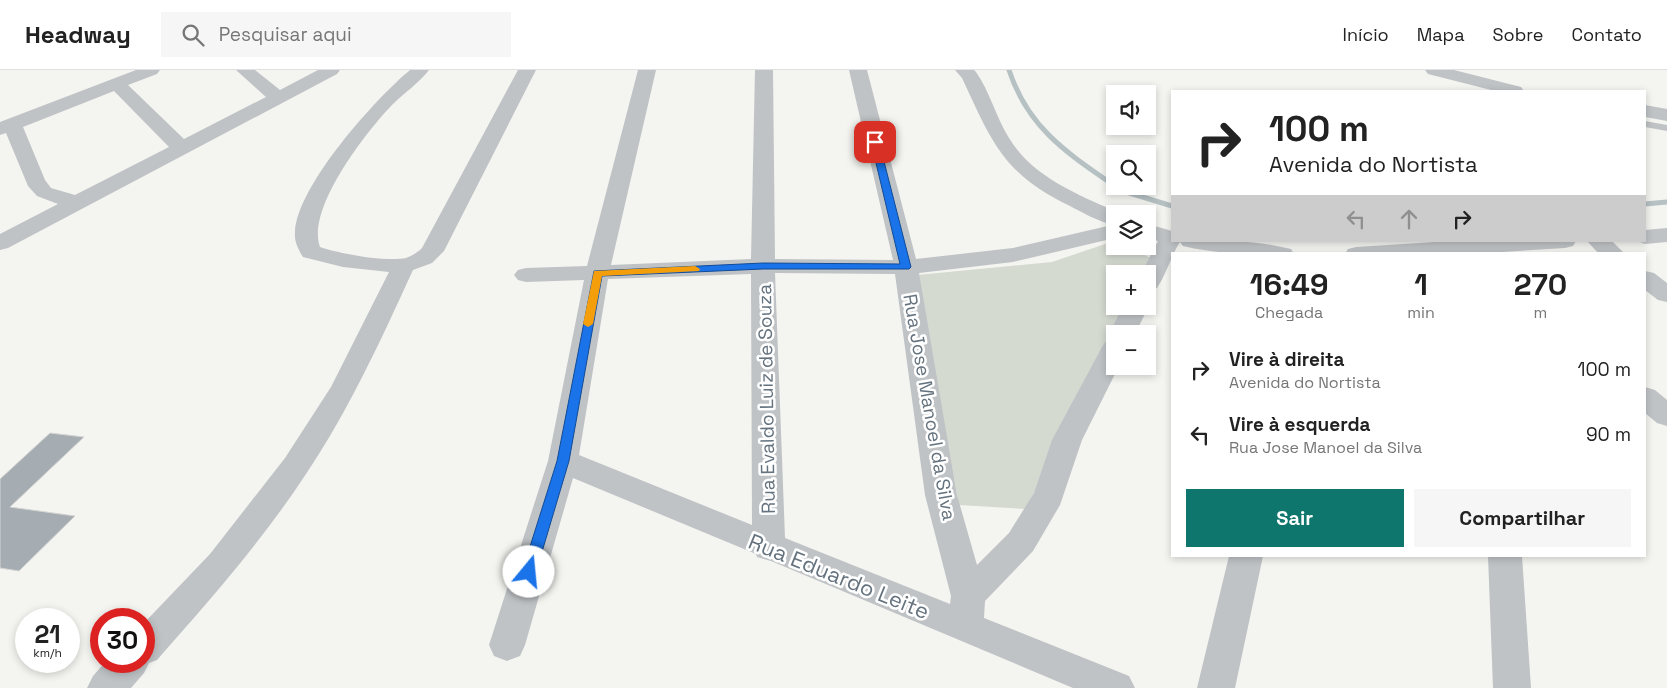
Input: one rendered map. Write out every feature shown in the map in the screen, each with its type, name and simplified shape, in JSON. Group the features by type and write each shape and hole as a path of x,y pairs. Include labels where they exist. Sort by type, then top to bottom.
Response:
{"street":[{"path":"76,203 44,192 36,182 6,127 151,70"},
{"path":"245,70 279,98"},
{"path":"0,243 331,70"},
{"path":"420,70 381,106 358,133 320,195 306,230 307,244 311,252 318,255 404,265 418,261 432,251 527,70"},
{"path":"507,645 563,461 597,274 647,70"},
{"name":"Rua Evaldo Luiz de Souza","path":"764,70 763,266 769,548"},
{"name":"Rua Jose Manoel da Silva","path":"858,70 906,267 942,495 967,612"},
{"path":"964,70 970,76 1011,155 1036,178 1082,204 1106,215"},
{"path":"1434,70 1511,90"},
{"path":"116,83 182,148"},
{"path":"1646,111 1667,115"},
{"path":"526,275 597,274 763,266 906,267 1014,255 1106,233"},
{"path":"1156,233 1171,237"},
{"path":"1646,236 1667,235"},
{"path":"1156,271 1176,242"},
{"path":"1199,242 1269,252"},
{"path":"1416,252 1476,250 1555,242"},
{"path":"1599,242 1612,252"},
{"path":"155,636 222,564 296,466 344,388 404,265"},
{"path":"1646,279 1667,295"},
{"path":"967,612 1021,542 1049,496 1062,461 1067,440 1106,364"},
{"path":"1646,398 1667,416"},
{"name":"Rua Eduardo Leite","path":"563,461 769,548 967,612 1116,688"},
{"path":"1216,688 1246,557"},
{"path":"1505,557 1512,688"},
{"path":"106,688 120,673"}],"lane":[{"path":"1646,124 1667,128"}],"shaded area":[{"path":"1106,244 1106,255 1144,255 1151,258 1148,265 1106,265 1106,315 1123,315 1118,325 1106,325 1106,348 1026,509 959,505 917,275 1052,262"}],"building":[{"path":"50,433 84,437 10,507 75,516 19,571 0,568 0,479"}],"waterway":[{"path":"1009,70 1017,90 1038,123 1065,150 1106,180"},
{"path":"1136,195 1171,206"},
{"path":"1646,204 1667,202"}],"slow traffic":[{"path":"588,324 597,274 695,269"}],"route":[{"path":"529,572 563,461 597,274 763,266 906,267 875,142"}]}
